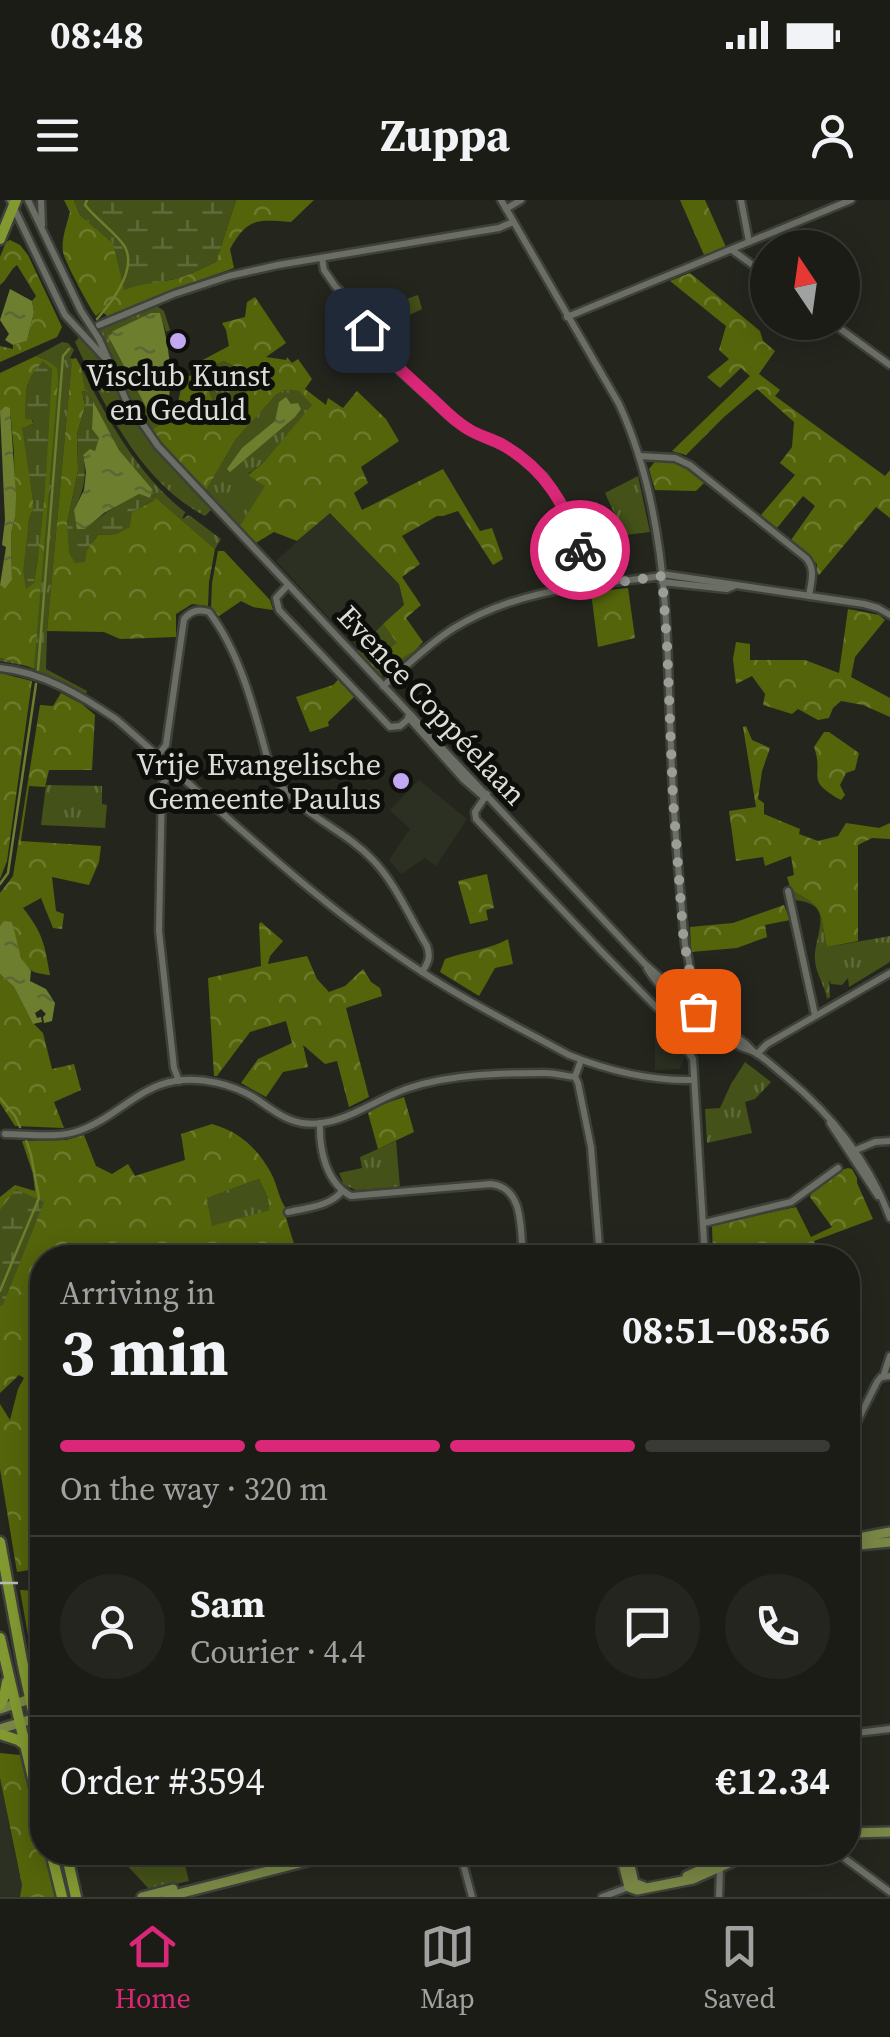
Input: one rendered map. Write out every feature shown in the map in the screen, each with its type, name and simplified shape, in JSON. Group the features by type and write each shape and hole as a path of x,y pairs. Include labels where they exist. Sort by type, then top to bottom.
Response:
{"highway":[{"path":"0,239 13,202"},
{"path":"0,1542 23,1666 30,1682"},
{"path":"0,1638 30,1769"},
{"path":"23,1666 30,1672"},
{"path":"0,1707 8,1676"},
{"path":"0,1731 24,1745"},
{"path":"55,1865 62,1897"},
{"path":"69,1865 76,1897"}],"main road":[{"path":"860,1538 890,1532"},
{"path":"865,1535 890,1542"},
{"path":"0,1707 30,1698"},
{"path":"0,1731 30,1720"},
{"path":"860,1832 890,1832"},
{"path":"142,1897 266,1865"},
{"path":"166,1897 294,1865"},
{"path":"638,1888 693,1879 720,1865"}],"street":[{"name":"Evence Coppéelaan","path":"28,200 148,435 677,1002 755,1052 839,1127 890,1218"},
{"path":"41,200 43,232"},
{"path":"501,200 618,404 639,456 654,515 662,577 673,799 690,982 668,1021 693,1060 705,1245"},
{"path":"506,208 521,200"},
{"path":"742,200 749,242"},
{"path":"567,317 851,200"},
{"name":"Evence Coppéelaan","path":"13,202 64,314 108,362"},
{"path":"100,325 199,284 278,265 499,228 513,222"},
{"path":"0,239 10,232 26,235"},
{"path":"732,249 750,262"},
{"path":"322,258 324,270 335,286 349,300 381,351 401,372 454,420 510,448 544,478 566,510 591,586"},
{"path":"856,340 890,365"},
{"path":"639,456 675,458 690,464 806,558 812,565 808,596"},
{"path":"383,686 440,638 483,612 518,598 591,586 662,577 808,596 878,608 890,616"},
{"path":"288,585 276,598 278,610 390,727 400,726 410,717"},
{"path":"158,755 166,745 184,619 196,610 209,612 243,678 276,780 292,800 373,860 426,946 428,961 422,972"},
{"path":"0,668 47,680 116,719 320,897 422,972 581,1060 624,1072 694,1080"},
{"path":"174,769 162,785 159,931 175,1081"},
{"path":"485,796 474,812 476,818 668,1016"},
{"path":"788,891 815,1015"},
{"path":"755,1052 890,972"},
{"path":"581,1060 575,1077 590,1147 599,1245"},
{"path":"6,1134 58,1135 84,1129 136,1096 175,1081 238,1088 286,1119 320,1124 410,1087 441,1080 544,1073 575,1077"},
{"path":"320,1124 320,1148 342,1191 358,1196 499,1184 512,1193 516,1202 521,1245"},
{"path":"853,1152 874,1142 890,1141"},
{"path":"704,1223 792,1202 838,1168"},
{"path":"288,1212 338,1198 342,1191"},
{"path":"860,1416 877,1382 886,1376 890,1356"},
{"path":"860,1522 865,1535"},
{"path":"860,1734 890,1730"},
{"path":"463,1865 472,1897"},
{"path":"851,1865 890,1892"},
{"path":"714,1868 719,1897"},
{"path":"602,1897 638,1888"}],"shaded area":[{"path":"330,512 399,584 404,605 358,649 276,561"},
{"path":"419,780 467,819 436,866 425,858 401,874 389,860 410,829 390,810"},
{"path":"655,1014 685,1055 680,1069 655,1070"},
{"path":"0,1778 22,1885 20,1897 0,1897"}],"green space":[{"path":"64,200 74,200 80,215 113,243 125,289 175,279 216,262 236,200 314,200 291,222 262,221 242,231 230,249 234,268 108,317 102,311 96,316 63,252 70,212"},
{"path":"74,200 236,200 216,262 180,277 124,290 113,243 80,215"},
{"path":"680,200 705,200 726,247 704,255"},
{"path":"10,240 28,255 62,327 57,337 0,362 0,346 13,349 13,345 27,341 36,296 17,265 0,285 0,257"},
{"path":"690,273 750,323 750,340 763,340 775,351 759,374 780,390 775,396 885,476 890,470 890,518 876,507 819,575 817,564 791,540 815,506 803,496 777,528 761,515 795,475 780,463 792,447 794,422 757,389 686,455 672,451 750,376 741,368 720,388 707,377 729,359 719,350 726,326 670,281"},
{"path":"418,295 422,309 374,336 361,315"},
{"path":"255,297 286,343 266,357 287,357 292,363 298,359 312,379 305,389 326,405 328,398 343,408 357,391 386,419 399,441 361,467 368,483 354,493 362,510 443,469 480,531 492,528 503,559 493,565 458,511 437,516 402,536 420,564 402,577 421,605 406,618 423,642 392,664 383,653 397,643 383,624 404,605 399,584 330,513 297,541 274,532 254,544 239,527 265,486 248,475 312,405 299,391 284,390 276,395 236,439 205,492 150,430 161,424 166,412 169,416 176,412 183,379 196,373 197,363 229,346 222,323 245,317 247,302","holes":["224,361 257,378 225,421 201,369"]},
{"path":"157,306 164,311 170,330 166,332 160,313 109,338 154,422 161,419 161,424 150,430 128,396 92,323 101,328"},
{"path":"80,336 97,356 152,445 212,509 205,516 161,483 126,440 75,342"},
{"path":"62,342 74,350 70,358 46,669 87,691 86,694 27,666 0,661 34,667 46,360 36,356"},
{"path":"36,356 57,368 34,668 0,658 0,585 5,589 12,580 11,533 15,518 10,409 5,406 0,411 0,373","holes":["38,366 52,370 38,557 34,583 28,534 34,507 23,428 33,424 26,395 28,383"]},
{"path":"76,358 88,392 82,391 85,407 77,434 78,471 67,523 87,550 98,535 117,534 132,512 155,497 215,549 208,606 192,604 176,614 176,637 120,639 104,632 47,631 72,359"},
{"path":"43,361 52,369 46,476 34,583 26,589 23,571 34,507 22,428 33,424 33,420 25,419 27,388"},
{"path":"224,361 258,378 225,422 201,368"},
{"path":"81,367 138,463 185,512 182,519 189,515 221,539 215,549 155,497 119,450 93,401 86,396"},
{"path":"284,390 299,391 313,405 263,463 248,474 266,485 239,527 205,492 236,439"},
{"path":"82,391 88,392 93,401 92,429 100,438 95,451 83,455 84,483 74,510 85,529 139,494 150,498 153,490 155,497 132,512 130,527 117,534 98,535 87,550 85,562 75,563 69,553 67,523 78,471 77,434 85,407"},
{"path":"657,459 680,464 704,483 696,491 655,490 649,469"},
{"path":"638,476 650,532 624,535 605,493"},
{"path":"218,551 224,551 270,600 273,610 241,601 219,616 211,609"},
{"path":"628,588 635,638 598,647 591,592"},
{"path":"848,609 879,615 885,620 855,657 851,677 890,698 890,717 863,705 841,701 829,718 818,720 798,709 792,714 763,705 765,694 752,676 736,684 736,642 750,644 750,660 805,660 839,673"},
{"path":"383,624 397,643 414,651 421,648 385,676 371,670 356,652"},
{"path":"0,673 32,681 7,861 0,879"},
{"path":"338,680 354,697 328,722 329,726 310,732 296,697"},
{"path":"61,693 95,715 92,770 49,770 45,787 29,786 21,841 101,846 89,885 52,877 56,911 64,914 62,929 53,928 41,898 23,908 42,940 50,975 32,971 23,962 12,922 0,926 0,893 13,876 40,705 53,706"},
{"path":"746,726 752,740 770,748 758,799 764,803 764,814 818,841 838,836 846,823 879,828 890,823 890,839 872,838 858,845 858,941 827,947 816,906 791,890 787,877 794,875 791,856 765,866 763,857 736,861 729,811 756,807 743,727"},
{"path":"824,732 859,753 855,770 846,773 840,785 845,795 841,800 822,787 817,777 814,747"},
{"path":"46,785 102,786 102,804 107,805 105,828 41,825"},
{"path":"487,874 494,908 486,910 488,920 470,924 458,881"},
{"path":"791,890 816,906 821,917 827,947 890,936 890,962 849,987 848,978 842,985 831,984 829,980 827,999 815,964 819,914 807,902 793,900"},
{"path":"784,905 790,920 765,925 767,937 737,948 691,952 690,927 733,923"},
{"path":"261,922 283,941 268,964 307,956 317,979 329,992 345,986 363,969 380,988 382,996 346,1008 369,1097 349,1107 337,1061 325,1064 303,1045 308,1067 283,1072 266,1097 241,1083 258,1059 292,1043 286,1021 250,1032 214,1076 208,978 261,966"},
{"path":"508,939 513,964 495,968 479,996 440,972 445,959"},
{"path":"0,974 14,987 32,1022 43,1033 52,1069 74,1064 81,1090 54,1102 64,1128 15,1126 0,1103"},
{"path":"745,1062 771,1082 755,1099 745,1102 752,1133 707,1143 705,1109 720,1108"},
{"path":"404,1097 414,1132 378,1149 368,1113"},
{"path":"212,1124 239,1136 271,1173 287,1210 294,1245 30,1245 30,1570 17,1572 0,1469 0,1404 10,1420 24,1378 19,1375 0,1393 0,1197 15,1185 35,1191 22,1141 66,1140 84,1135 96,1166 112,1174 128,1164 135,1176 185,1160 181,1134","holes":["259,1179 269,1210 212,1226 207,1198"]},
{"path":"396,1141 400,1187 356,1190 344,1185 339,1173 362,1168 360,1157"},
{"path":"852,1169 873,1219 814,1241 815,1245 713,1245 712,1225 796,1207 811,1237 832,1227 810,1197 842,1170"},
{"path":"259,1179 269,1210 212,1227 207,1198"},
{"path":"16,1189 44,1202 0,1306 0,1210"},
{"path":"20,1590 30,1590 30,1646"},
{"path":"0,1753 20,1755 30,1781 30,1865 48,1865 55,1897 20,1897 22,1885 0,1778"},
{"path":"127,1865 185,1865 189,1881 150,1890"}],"water":[{"path":"10,289 32,301 34,312 27,341 13,345 5,340 9,334 0,320"},
{"path":"151,313 160,313 170,367 166,408 161,419 154,422 109,338 113,331"},
{"path":"286,397 301,409 230,472 227,469 242,448 275,421 279,402"},
{"path":"93,401 119,450 153,490 150,498 139,494 104,513 85,529 77,529 74,510 84,490 83,455 90,449 95,451 99,438 92,429"},
{"path":"5,406 10,408 16,496 11,533 12,580 5,589 0,585 6,547 2,545 5,520 0,411"},
{"path":"4,921 12,922 21,958 31,971 30,981 46,989 55,1003 52,1021 44,1023 46,1014 41,1009 35,1013 42,1022 33,1024 14,987 0,974 0,926"}],"waterway":[{"path":"87,200 85,205 122,242 128,256 121,285 97,319"},
{"path":"38,670 63,356 69,349"},
{"path":"0,884 8,873 36,684"},
{"path":"0,1098 20,1127"},
{"path":"0,1291 39,1198 26,1140"}],"railway":[{"path":"0,1583 30,1583"}],"way so far":[{"path":"580,550 591,586 662,576 673,799 690,982 682,998 698,1011"}],"place":[{"name":"Visclub Kunst en Geduld","path":"178,341"},
{"name":"Vrije Evangelische Gemeente Paulus","path":"401,781"}],"route":[{"path":"367,330 401,372 454,420 510,448 544,478 566,510 580,550"}]}
